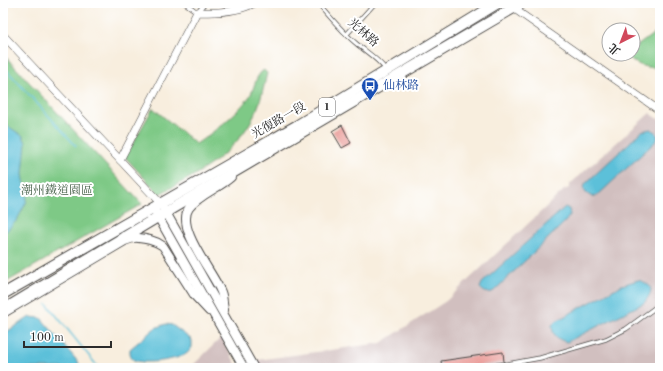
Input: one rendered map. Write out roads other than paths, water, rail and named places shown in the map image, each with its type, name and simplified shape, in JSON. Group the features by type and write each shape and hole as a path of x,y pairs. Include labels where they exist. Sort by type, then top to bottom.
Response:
{"main road":[{"name":"光復路一段","path":"238,170 390,76 498,3"},
{"name":"光復路一段","path":"160,210 390,76 518,6"},
{"name":"1","path":"160,210 238,170"},
{"path":"3,310 124,236 160,210"},
{"path":"3,294 58,262 160,210"}],"street":[{"path":"120,160 197,12 214,13 248,7 255,3"},
{"path":"518,6 660,111"},
{"path":"3,35 120,160 160,210 224,315 242,356 244,368"},
{"path":"224,315 222,293 192,240 186,228 185,221 188,210 194,203 221,186 238,170"},
{"path":"160,210 218,321 242,356 254,368"},
{"path":"124,236 143,237 157,242 167,250 194,296 218,321"}],"lane":[{"path":"185,3 197,12 205,3"},
{"name":"光林路","path":"318,3 357,44 377,59 390,76"},
{"path":"347,34 375,3"},
{"path":"3,290 142,210 160,210"},
{"path":"3,316 126,243 143,237"},
{"path":"485,368 540,358 606,339 626,328 660,304"}],"water":[{"path":"3,123 23,136 26,143 23,174 27,198 17,220 3,235"},
{"path":"650,129 656,132 658,138 655,142 598,195 592,197 586,193 583,188 586,183 642,131"},
{"path":"565,207 569,209 570,215 565,222 494,291 487,292 480,288 482,283"},
{"path":"638,280 647,284 651,289 651,292 644,303 567,342 561,340 554,334 552,325 556,321 622,285"},
{"path":"30,317 41,318 79,363 78,368 3,368 3,334"},
{"path":"166,324 172,325 192,340 192,347 186,354 160,361 145,362 134,360 130,356 130,349 155,328"}],"waterway":[{"path":"3,66 76,146"},
{"path":"47,304 98,367"}],"place":[{"name":"仙林路","path":"370,101"}],"park label":[{"name":"潮州鐵道園區","path":"57,191"}]}
